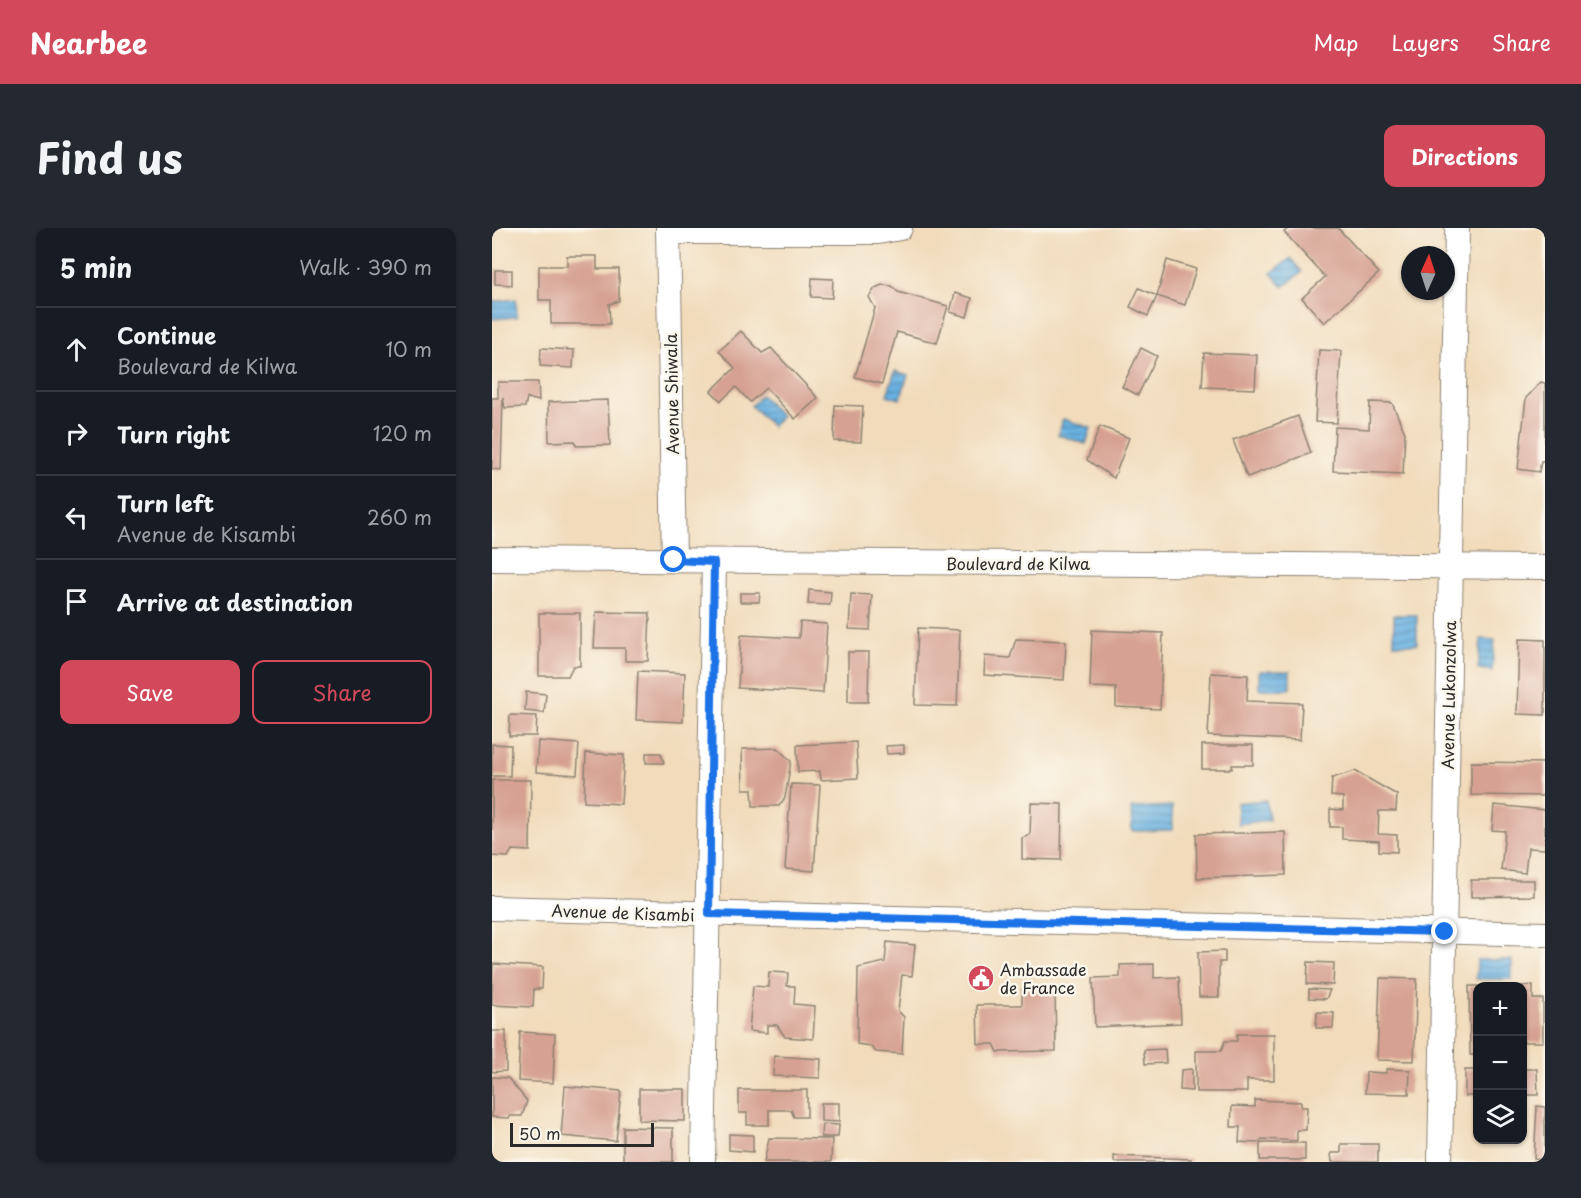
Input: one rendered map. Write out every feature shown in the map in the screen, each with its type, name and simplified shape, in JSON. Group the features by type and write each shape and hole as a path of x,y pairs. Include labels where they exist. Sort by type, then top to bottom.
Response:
{"street":[{"path":"668,230 878,232 900,228"},
{"name":"Avenue Lukonzolwa","path":"1440,1162 1457,228"},
{"name":"Avenue Shiwala","path":"668,230 674,560"},
{"name":"Boulevard de Kilwa","path":"492,559 1545,567"},
{"path":"704,1162 714,562"},
{"name":"Avenue de Kisambi","path":"492,908 1545,934"}],"water":[{"path":"1291,258 1302,272 1283,287 1271,273"},
{"path":"516,299 517,317 492,319 492,302"},
{"path":"895,371 908,375 900,399 887,395"},
{"path":"761,395 781,416 772,426 751,406"},
{"path":"1063,419 1091,428 1086,444 1058,435"},
{"path":"1394,615 1417,615 1417,644 1394,644"},
{"path":"1481,639 1495,640 1492,671 1478,669"},
{"path":"1259,671 1290,671 1290,689 1259,689"},
{"path":"1266,800 1269,820 1238,824 1236,803"},
{"path":"1172,806 1173,830 1132,831 1131,808"},
{"path":"1477,960 1512,960 1512,979 1476,979"}],"building":[{"path":"1289,228 1338,228 1379,273 1324,323 1302,298 1325,277 1284,232"},
{"path":"567,256 597,256 597,269 619,269 619,301 609,304 610,324 551,324 551,300 539,300 539,266 567,266"},
{"path":"1167,260 1196,269 1185,305 1157,296"},
{"path":"495,270 512,270 512,285 495,284"},
{"path":"812,278 833,279 832,298 811,297"},
{"path":"882,285 892,286 898,292 948,306 937,343 897,332 882,384 855,377 875,308 869,297 875,288"},
{"path":"1139,288 1157,296 1148,316 1130,307"},
{"path":"955,293 972,298 967,317 950,312"},
{"path":"741,331 762,353 771,348 818,398 795,419 766,388 750,402 736,387 721,401 711,391 735,368 719,351"},
{"path":"541,348 574,350 573,368 540,366"},
{"path":"1141,348 1157,356 1138,395 1122,387"},
{"path":"1319,350 1341,351 1337,423 1315,422"},
{"path":"1204,353 1257,355 1255,389 1202,387"},
{"path":"498,382 538,382 539,401 527,398 525,407 505,408 503,398 501,470 492,469 492,398 498,398"},
{"path":"1541,382 1545,383 1545,461 1541,461 1539,472 1518,469 1526,398"},
{"path":"608,400 610,445 576,446 575,441 549,442 548,402"},
{"path":"1370,402 1392,403 1405,433 1403,474 1333,471 1335,427 1369,429"},
{"path":"835,405 863,406 861,442 834,441"},
{"path":"1298,416 1311,453 1247,477 1233,440"},
{"path":"1100,426 1129,438 1114,478 1087,460"},
{"path":"809,590 831,592 830,605 808,604"},
{"path":"740,593 760,593 759,602 740,602"},
{"path":"851,594 872,595 870,630 849,629"},
{"path":"596,612 650,613 648,661 625,661 625,648 594,648"},
{"path":"539,613 580,613 580,666 573,666 568,676 539,676"},
{"path":"800,622 827,624 823,693 738,688 741,635 799,638"},
{"path":"918,628 960,630 957,706 915,705"},
{"path":"1092,630 1163,633 1160,709 1116,707 1116,688 1090,687"},
{"path":"1016,639 1066,641 1064,680 984,675 985,656 1010,658"},
{"path":"1519,639 1545,640 1545,715 1517,714"},
{"path":"848,652 869,652 868,702 848,702"},
{"path":"638,671 685,673 683,722 636,720"},
{"path":"1211,673 1248,675 1247,701 1302,703 1300,740 1208,736"},
{"path":"526,692 546,694 544,713 525,711"},
{"path":"510,715 537,716 536,736 509,736"},
{"path":"538,741 579,744 577,775 536,772"},
{"path":"856,742 858,778 821,780 820,771 798,772 797,745"},
{"path":"492,744 511,745 510,776 492,776"},
{"path":"904,745 904,753 887,754 886,746"},
{"path":"1202,745 1253,745 1253,765 1232,765 1232,769 1202,769"},
{"path":"777,748 791,761 785,798 779,806 753,806 752,789 743,789 742,749"},
{"path":"586,753 624,755 621,804 584,802"},
{"path":"646,753 661,753 664,763 646,763"},
{"path":"1471,762 1545,763 1545,796 1471,795"},
{"path":"1355,771 1397,795 1396,811 1379,811 1378,834 1397,835 1397,852 1379,851 1379,841 1342,839 1342,827 1330,827 1330,809 1343,810 1343,797 1331,796 1332,778"},
{"path":"492,780 531,780 530,851 512,850 508,857 492,856"},
{"path":"791,784 820,785 814,871 785,869"},
{"path":"1031,803 1062,804 1061,860 1022,859 1022,838 1030,835"},
{"path":"1494,805 1545,810 1545,849 1528,848 1525,873 1501,870 1505,831 1492,830"},
{"path":"1285,832 1286,875 1197,878 1196,834"},
{"path":"1471,880 1534,880 1534,896 1471,897"},
{"path":"887,942 915,945 912,976 902,975 898,1011 904,1017 902,1054 876,1052 870,1046 857,1044 858,968 885,962"},
{"path":"1225,951 1225,962 1219,962 1219,997 1199,997 1198,952"},
{"path":"1308,962 1334,963 1333,985 1307,984"},
{"path":"493,964 543,967 542,989 534,989 533,1007 492,1005"},
{"path":"1154,964 1154,978 1179,977 1181,1023 1095,1027 1093,978 1120,977 1120,965"},
{"path":"769,972 788,973 787,986 795,986 794,1004 815,1006 813,1039 785,1037 777,1025 767,1025 767,1033 749,1031 753,986 768,987"},
{"path":"1380,978 1417,979 1414,1061 1377,1060"},
{"path":"1533,985 1533,999 1543,999 1543,1042 1527,1042 1527,986"},
{"path":"1469,986 1473,986 1473,1055 1470,1055"},
{"path":"1022,989 1055,989 1056,1051 998,1052 994,1044 978,1044 977,1005 1022,1005"},
{"path":"1309,989 1330,990 1326,999 1309,998"},
{"path":"1317,1012 1334,1013 1333,1028 1316,1028"},
{"path":"492,1031 506,1031 506,1071 492,1072"},
{"path":"520,1032 555,1034 553,1083 518,1081"},
{"path":"1237,1034 1274,1034 1274,1080 1247,1080 1247,1092 1196,1092 1196,1051 1221,1051 1225,1041 1237,1041"},
{"path":"1165,1049 1166,1063 1145,1064 1144,1050"},
{"path":"774,1056 821,1059 820,1078 773,1076"},
{"path":"1192,1069 1192,1091 1180,1090 1181,1070"},
{"path":"1386,1069 1410,1070 1409,1094 1365,1093 1366,1072 1386,1073"},
{"path":"1527,1069 1537,1069 1538,1095 1527,1095"},
{"path":"1465,1070 1473,1070 1473,1096 1465,1096"},
{"path":"492,1077 508,1078 527,1101 522,1116 492,1117"},
{"path":"565,1086 621,1091 616,1141 561,1136"},
{"path":"639,1089 685,1089 685,1121 639,1120"},
{"path":"739,1090 807,1090 807,1117 794,1117 791,1110 769,1110 769,1125 747,1125 747,1113 739,1113"},
{"path":"1255,1100 1301,1102 1301,1107 1307,1107 1306,1130 1297,1130 1297,1141 1262,1139 1257,1143 1239,1142 1240,1127 1231,1127 1232,1106 1255,1107"},
{"path":"821,1103 839,1103 839,1122 821,1121"},
{"path":"1537,1106 1545,1107 1545,1160 1534,1159"},
{"path":"822,1124 839,1125 838,1137 821,1137"},
{"path":"623,1127 673,1128 673,1162 623,1162"},
{"path":"729,1134 753,1135 753,1152 729,1150"},
{"path":"769,1138 832,1139 831,1162 764,1162"},
{"path":"1260,1143 1305,1143 1305,1160 1260,1160"},
{"path":"1341,1144 1378,1144 1378,1162 1332,1162 1331,1153 1341,1153"},
{"path":"1114,1156 1191,1159 1191,1162 1114,1162"}],"place":[{"name":"Ambassade de France","path":"981,978"}],"route":[{"path":"674,560 714,562 709,914 1445,932"}]}
